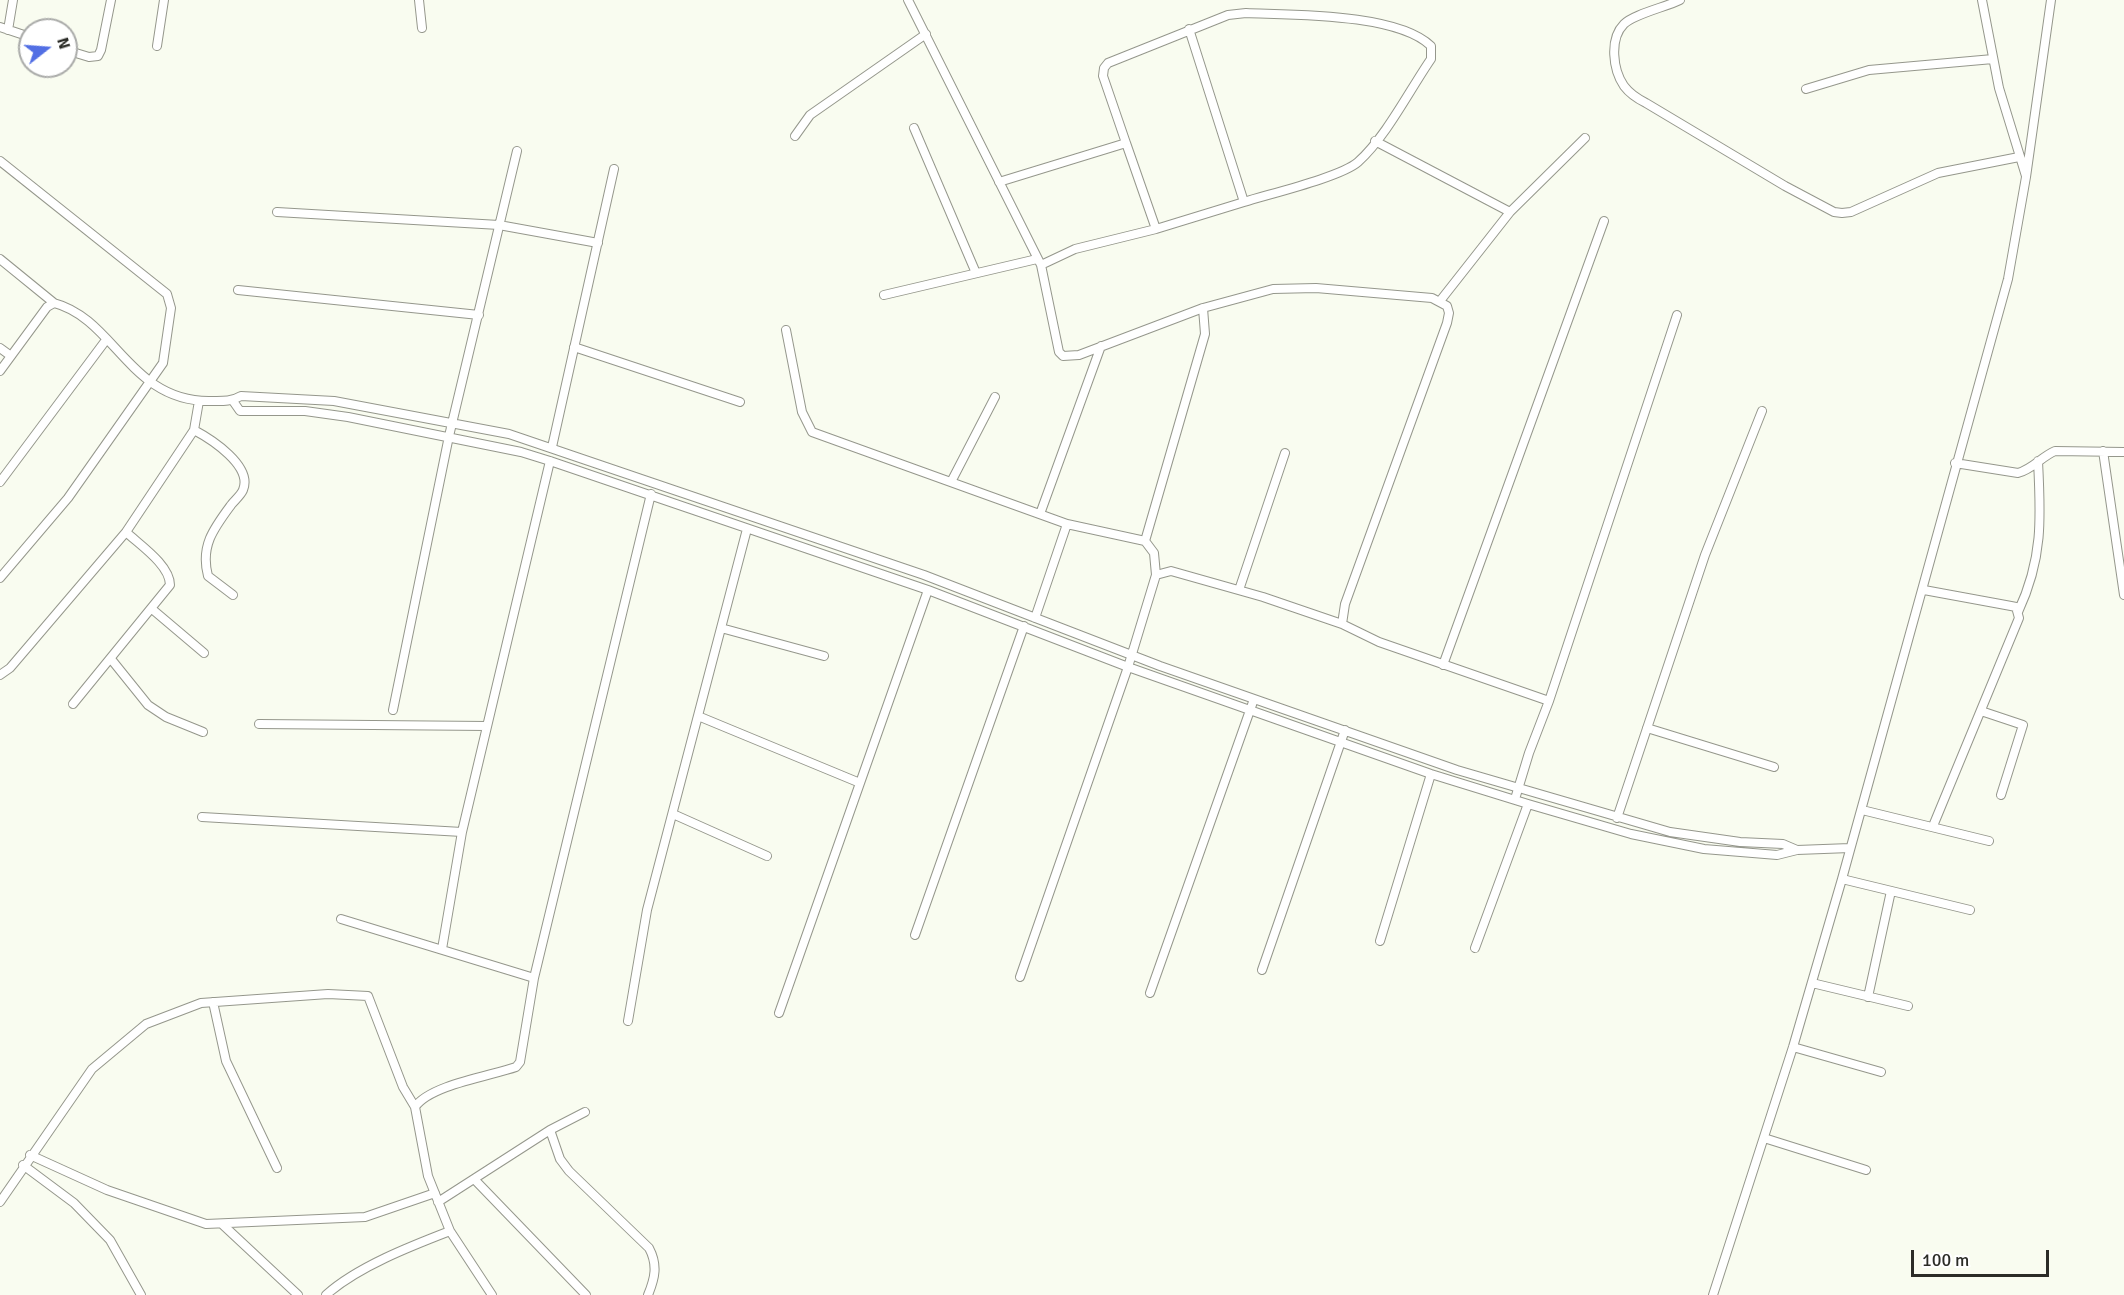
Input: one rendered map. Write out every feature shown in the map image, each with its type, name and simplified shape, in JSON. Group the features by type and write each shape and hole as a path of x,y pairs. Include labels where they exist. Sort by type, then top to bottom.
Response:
{"street":[{"path":"4,28 13,0"},
{"path":"78,54 89,57 98,56 111,0"},
{"path":"157,46 164,0"},
{"path":"419,0 422,28"},
{"path":"908,0 1039,262 1059,352 1070,357 1203,308 1273,289 1317,288 1440,301 1448,306 1447,323 1345,604 1342,624"},
{"path":"1680,0 1630,20 1620,29 1615,41 1615,62 1618,76 1625,88 1755,168 1834,212 1851,212 1938,173 2019,157"},
{"path":"1982,0 1999,88 2026,177"},
{"path":"1713,1295 1812,983 1924,590 1955,463 2008,279 2026,177 2051,0"},
{"path":"884,295 976,273 1039,262 1075,249 1156,229 1343,170 1357,163 1375,141 1431,59 1431,46 1424,40 1357,18 1246,13 1228,15 1189,29 1108,63 1104,68 1103,76 1156,229"},
{"path":"1189,29 1244,202"},
{"path":"795,135 810,115 926,34"},
{"path":"1806,88 1869,70 1993,59"},
{"path":"914,128 976,273"},
{"path":"1440,301 1510,212 1586,138"},
{"path":"1375,141 1510,212"},
{"path":"999,182 1126,143"},
{"path":"393,710 449,436 517,151"},
{"path":"0,161 170,298 163,363 68,498 0,578"},
{"path":"552,447 614,170"},
{"path":"277,212 500,225 598,243"},
{"path":"1443,665 1604,221"},
{"path":"0,259 54,303 66,306 83,318 149,383 189,401 233,401 241,396 273,396 352,404 509,434 924,575 1130,655 1457,770 1617,818 1705,839 1783,844 1797,850"},
{"path":"238,291 478,315"},
{"path":"0,371 47,307 54,303"},
{"path":"1145,541 1205,334 1203,308"},
{"path":"1515,799 1677,315"},
{"path":"786,330 802,412 812,432 1067,524 1145,541 1154,554 1156,575 1128,667 1020,977"},
{"path":"0,482 106,340"},
{"path":"1040,514 1101,346"},
{"path":"574,347 740,402"},
{"path":"0,348 11,356"},
{"path":"951,482 995,397"},
{"path":"0,675 10,668 126,532 194,430 199,401"},
{"path":"233,401 240,411 305,411 348,417 449,436 550,461 928,590 1128,667 1431,774 1631,834 1704,849 1777,855 1797,850 1850,848"},
{"path":"348,417 352,404"},
{"path":"1617,818 1705,555 1762,411"},
{"path":"194,430 211,439 230,455 244,478 243,490 209,535 206,548 208,576 233,595"},
{"path":"1955,463 2018,473 2026,471 2055,451 2124,452"},
{"path":"2103,451 2124,595"},
{"path":"1239,590 1285,453"},
{"path":"442,948 462,832 550,461"},
{"path":"1933,826 2018,625 2018,612 2032,579 2040,546 2038,461"},
{"path":"601,477 605,465"},
{"path":"415,1107 420,1100 439,1091 516,1067 520,1062 534,978 651,494"},
{"path":"768,536 773,524"},
{"path":"1035,618 1067,524"},
{"path":"628,1021 647,910 747,529"},
{"path":"73,704 170,585 170,578 126,532"},
{"path":"1156,575 1171,571 1239,590 1342,624 1379,642 1549,701"},
{"path":"779,1013 928,590"},
{"path":"1924,590 2011,606 2018,612"},
{"path":"152,609 204,653"},
{"path":"915,935 1024,626"},
{"path":"721,628 824,656"},
{"path":"111,659 148,705 166,717 203,732"},
{"path":"1150,993 1254,699"},
{"path":"1981,711 2023,725 2001,795"},
{"path":"698,716 860,783"},
{"path":"259,724 487,726"},
{"path":"1647,728 1774,767"},
{"path":"1262,970 1345,730"},
{"path":"1380,941 1431,774"},
{"path":"1475,948 1528,804"},
{"path":"1862,810 1989,841"},
{"path":"673,814 767,856"},
{"path":"202,817 462,832"},
{"path":"1842,879 1970,910"},
{"path":"1868,997 1891,891"},
{"path":"340,919 442,948 534,978"},
{"path":"1812,983 1908,1006"},
{"path":"0,1202 23,1165 92,1069 146,1024 201,1003 328,994 368,996 403,1087 415,1107 428,1176 438,1202 450,1231 490,1292 482,1295"},
{"path":"213,1002 226,1061 278,1168"},
{"path":"1793,1047 1881,1072"},
{"path":"438,1202 476,1180 550,1130 585,1112"},
{"path":"550,1130 560,1159 569,1171 649,1248 656,1260 654,1281 648,1295"},
{"path":"1764,1138 1866,1170"},
{"path":"30,1155 108,1190 206,1224 365,1217 435,1193"},
{"path":"23,1165 74,1203 110,1240 141,1295"},
{"path":"476,1180 586,1295"},
{"path":"222,1224 298,1295"},
{"path":"326,1295 338,1284 417,1244 450,1231"}]}
